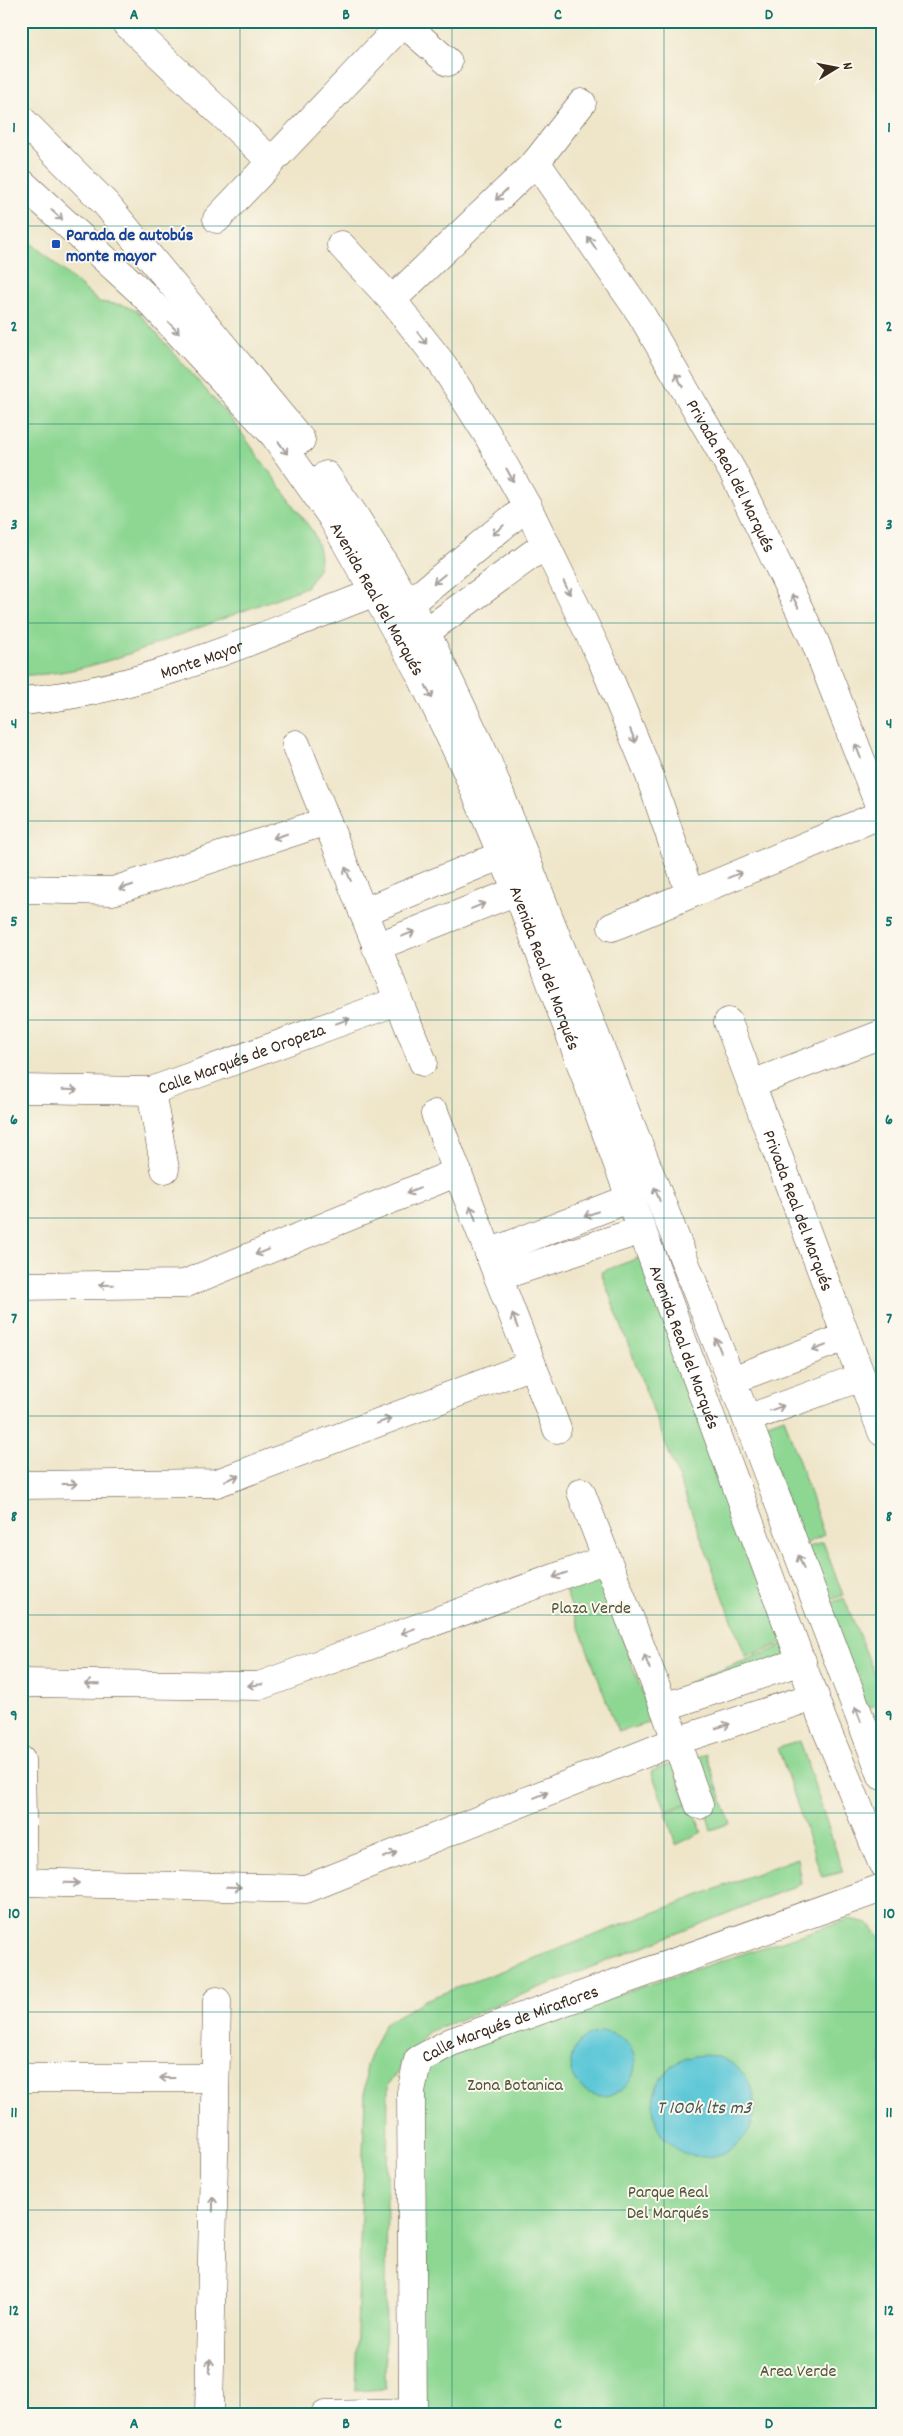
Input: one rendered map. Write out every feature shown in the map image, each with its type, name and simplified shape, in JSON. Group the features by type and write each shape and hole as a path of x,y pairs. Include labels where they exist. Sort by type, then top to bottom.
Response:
{"street":[{"path":"124,21 271,161"},
{"path":"217,219 402,22 448,62"},
{"path":"392,300 536,162 582,103"},
{"name":"Avenida Real del Marqués","path":"21,119 106,204 295,431 355,516 426,632 486,758 747,1418 882,1776"},
{"name":"Privada Real del Marqués","path":"536,162 641,314 734,474 815,642 882,814 612,927"},
{"name":"Avenida Real del Marqués","path":"21,182 141,292 274,435 332,516 419,672 458,752 517,891 815,1696 882,1863"},
{"path":"341,245 392,300 443,365 488,434 527,506 601,658 649,774 690,894"},
{"path":"409,604 527,506"},
{"path":"426,632 546,544"},
{"name":"Monte Mayor","path":"21,701 58,698 124,684 198,660 376,592"},
{"path":"296,744 423,1062"},
{"path":"21,889 113,891 327,821"},
{"path":"363,912 502,854"},
{"path":"376,947 517,891"},
{"name":"Calle Marqués de Oropeza","path":"21,1089 151,1091 398,1001"},
{"name":"Privada Real del Marqués","path":"728,1022 882,1432"},
{"path":"752,1084 882,1034"},
{"path":"151,1091 165,1169"},
{"path":"435,1114 557,1429"},
{"path":"21,1286 184,1284 458,1172"},
{"path":"494,1265 631,1198"},
{"path":"494,1265 642,1230"},
{"path":"732,1380 846,1338"},
{"path":"21,1484 217,1483 532,1365"},
{"path":"747,1418 862,1378"},
{"path":"580,1492 664,1707 699,1805"},
{"path":"21,1683 259,1686 606,1558"},
{"path":"664,1707 802,1661"},
{"path":"21,1760 22,1882 306,1889 676,1741 815,1696"},
{"name":"Calle Marqués de Miraflores","path":"413,2414 411,2092 418,2060 451,2042 882,1888"},
{"path":"209,2415 217,2001"},
{"path":"21,2078 216,2078"},
{"path":"325,2415 413,2414"}],"green space":[{"path":"21,234 99,302 123,305 137,311 233,421 313,532 319,549 320,561 316,573 306,587 102,662 62,672 21,675"},
{"path":"641,1257 786,1642 746,1657 601,1272"},
{"path":"784,1417 824,1535 803,1545 760,1426"},
{"path":"823,1542 843,1595 824,1603 803,1549"},
{"name":"Plaza Verde","path":"598,1571 653,1722 618,1732 564,1587"},
{"path":"844,1598 882,1692 882,1702 863,1710 826,1605"},
{"path":"787,1644 791,1654 689,1693 685,1684"},
{"path":"800,1741 843,1872 822,1877 778,1748"},
{"path":"706,1754 730,1823 711,1830 691,1760"},
{"path":"673,1763 687,1803 666,1811 651,1771"},
{"path":"690,1803 702,1832 676,1845 666,1813"},
{"path":"797,1858 801,1884 428,2032 388,2085 385,2389 355,2391 366,2064 385,2023 425,2000"},
{"name":"Parque Real Del Marqués","path":"849,1919 869,1923 882,1941 882,2415 415,2415 421,2059"}],"water":[{"path":"603,2032 621,2038 629,2046 635,2064 629,2082 621,2090 603,2096 585,2090 577,2082 571,2064 577,2046 585,2038"},
{"name":"T 100k lts m3","path":"704,2055 723,2059 740,2070 751,2087 755,2106 751,2125 740,2142 723,2153 704,2157 685,2153 668,2142 657,2125 653,2106 657,2087 668,2070 685,2059"}],"place":[{"name":"Parada de autobús monte mayor","path":"56,244"}],"park label":[{"name":"Zona Botanica","path":"515,2084"},
{"name":"Area Verde","path":"798,2370"}]}
